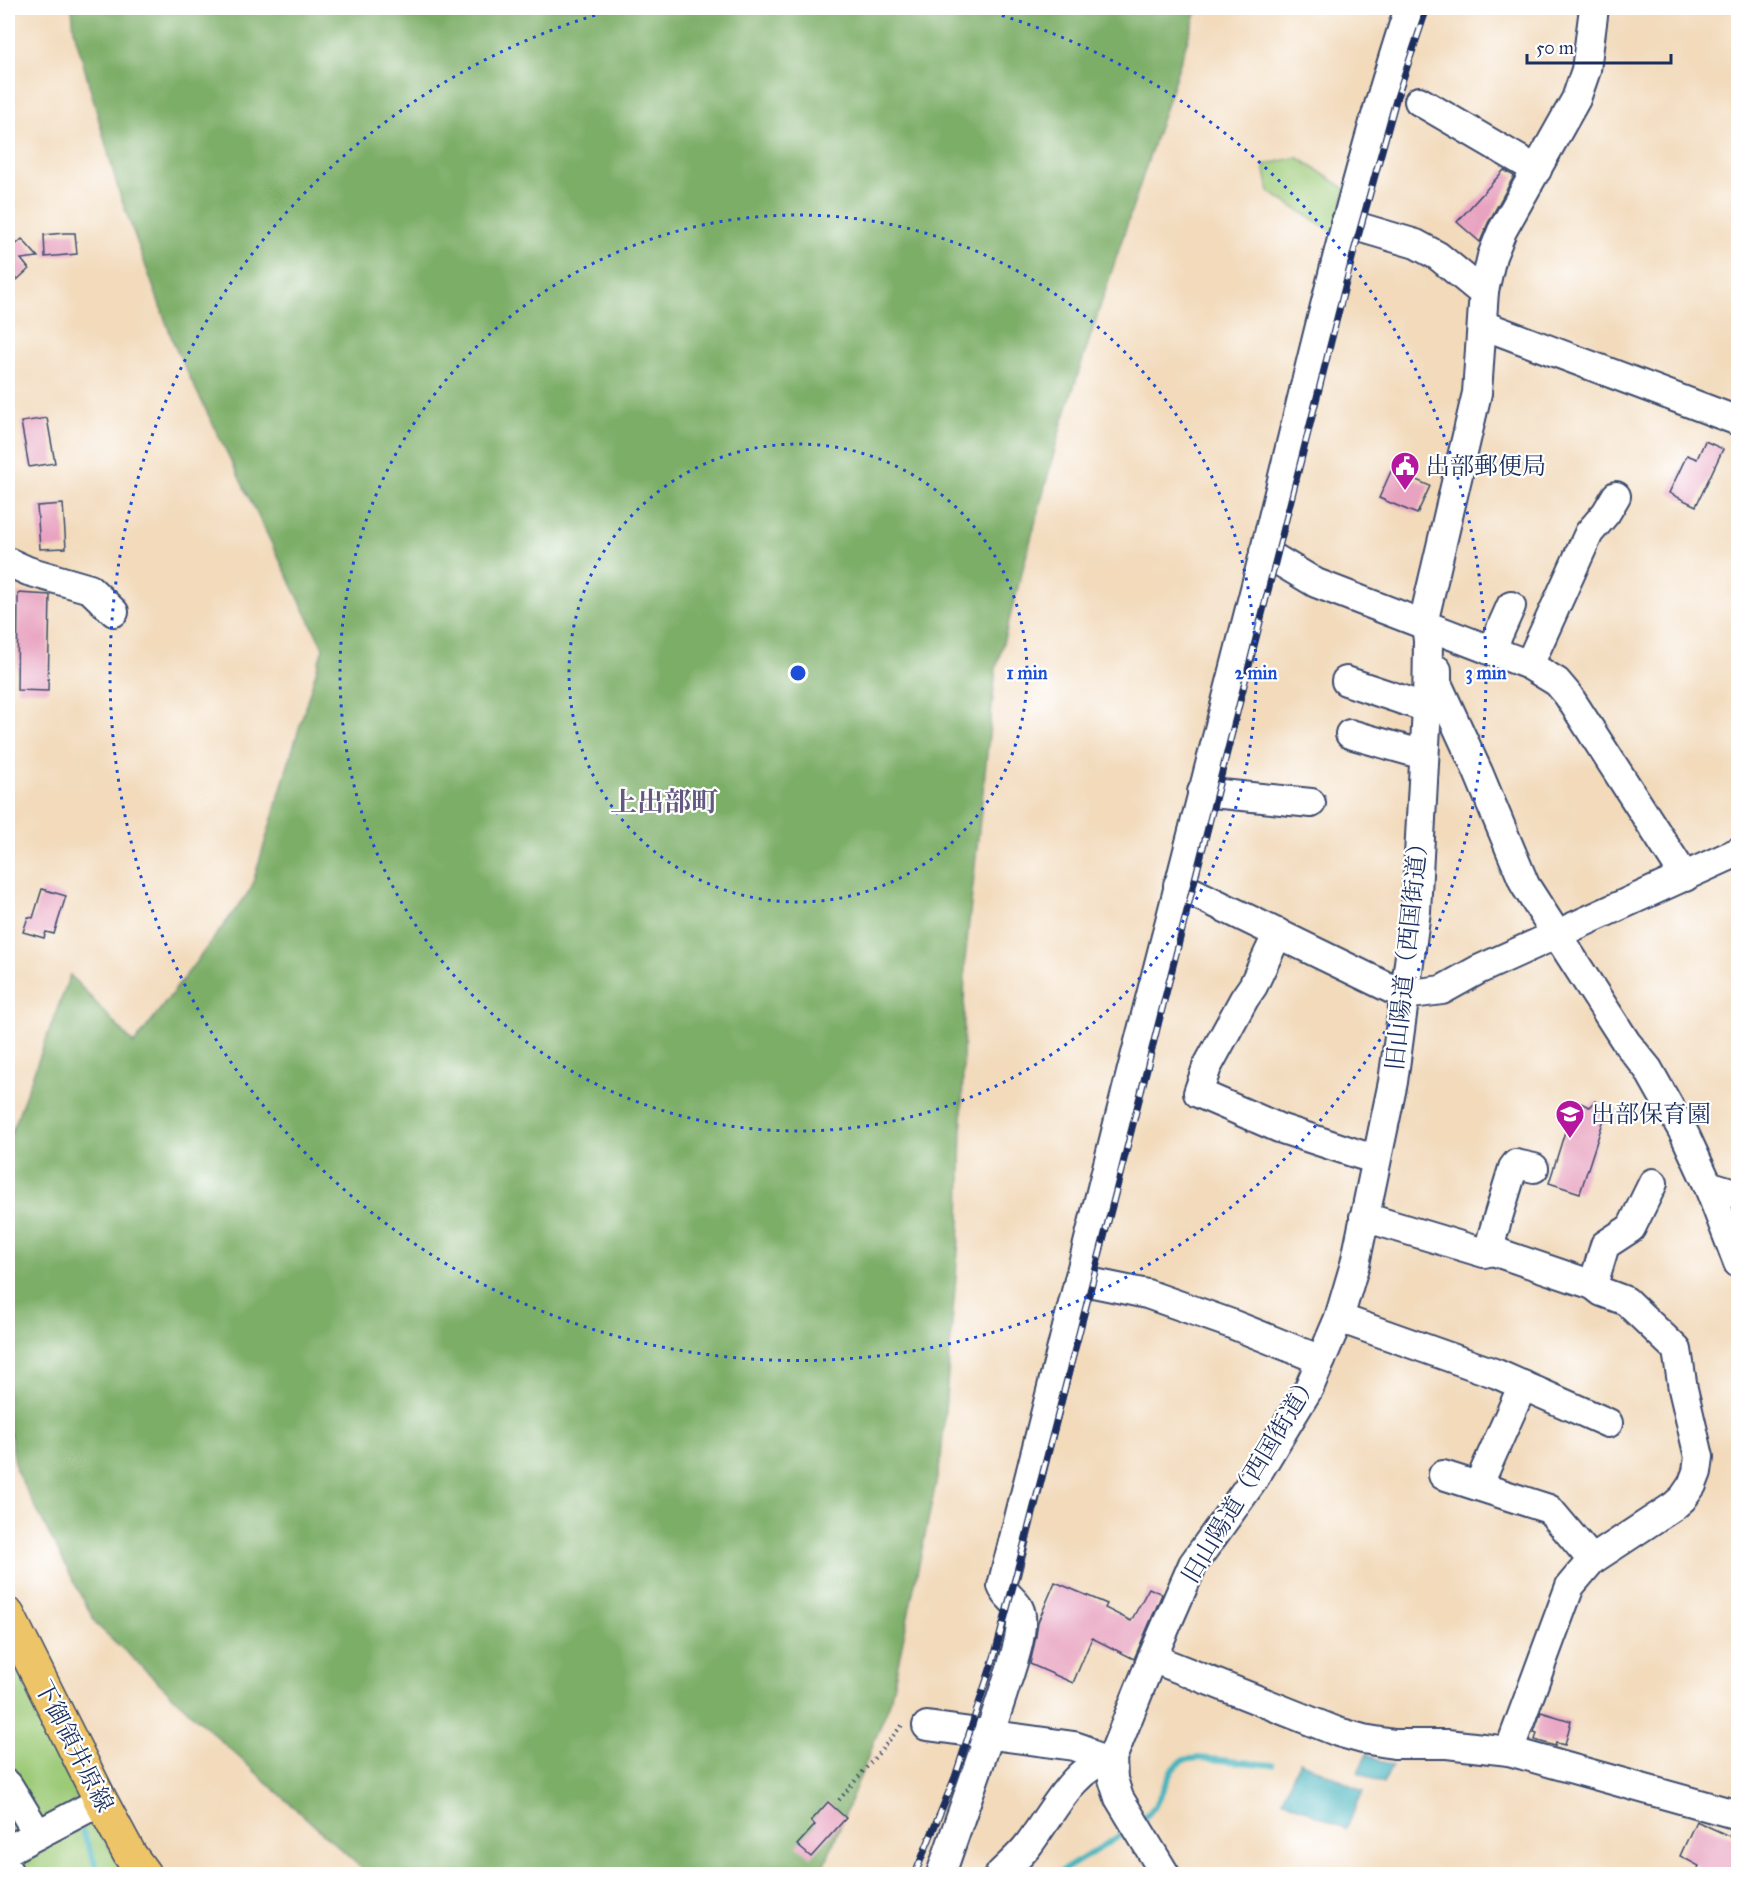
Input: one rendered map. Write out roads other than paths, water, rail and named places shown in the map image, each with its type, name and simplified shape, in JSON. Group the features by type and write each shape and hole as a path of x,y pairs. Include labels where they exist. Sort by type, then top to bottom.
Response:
{"main road":[{"name":"下御領井原線","path":"8,1615 92,1806 144,1875"}],"street":[{"path":"941,1875 1013,1662 1021,1615 1019,1607 1002,1586 1345,223 1409,8"},
{"name":"旧山陽道（西国街道）","path":"1164,1873 1119,1798 1105,1760 1193,1564 1252,1482 1309,1388 1339,1318 1355,1264 1393,1082 1416,911 1427,708 1428,641 1425,615 1477,393 1484,291 1492,256 1503,231 1576,99 1586,70 1594,8"},
{"path":"1419,101 1537,170"},
{"path":"1345,223 1416,244 1438,256 1477,288 1484,291"},
{"path":"1483,325 1738,421"},
{"path":"1529,665 1589,533 1606,513 1616,496"},
{"path":"1264,552 1316,583 1529,665 1557,682 1568,695 1685,877"},
{"path":"8,561 28,571 90,589 114,612"},
{"path":"1491,651 1510,606"},
{"path":"1426,626 1437,645 1437,683 1478,772 1525,885 1626,1042 1648,1069 1685,1135 1708,1185 1738,1263"},
{"path":"1346,681 1427,708"},
{"path":"1350,734 1424,755"},
{"path":"1202,792 1311,803"},
{"path":"1178,885 1404,995 1442,990 1478,970 1738,852"},
{"path":"1278,933 1253,986 1207,1067 1198,1093 1279,1128 1362,1155 1376,1157"},
{"path":"1493,1251 1492,1238 1513,1168 1516,1164 1534,1168"},
{"path":"1593,1285 1605,1245 1631,1228 1653,1183"},
{"path":"1708,1185 1738,1194"},
{"path":"1364,1217 1484,1252 1493,1251 1593,1285 1602,1292 1626,1301 1677,1350 1683,1389 1699,1457 1694,1479 1683,1498 1674,1506 1592,1560 1570,1586 1509,1751"},
{"path":"1079,1280 1147,1294 1229,1323 1321,1360"},
{"path":"1339,1318 1497,1374 1608,1423"},
{"path":"1478,1486 1523,1385"},
{"path":"1443,1475 1549,1509 1592,1560"},
{"path":"1152,1658 1338,1732 1363,1739 1394,1743 1447,1744 1509,1751 1738,1815"},
{"path":"914,1726 1074,1746 1105,1760"},
{"path":"1000,1875 1028,1845 1071,1785 1083,1772 1105,1760"},
{"path":"8,1785 47,1829"},
{"path":"8,1850 92,1806"}],"water":[{"path":"1367,1754 1392,1766 1383,1784 1358,1772"},
{"path":"1300,1761 1363,1791 1346,1829 1282,1799"}],"waterway":[{"path":"1141,1822 1155,1806 1172,1770 1183,1760 1199,1758 1272,1765"},
{"path":"1057,1874 1131,1829"},
{"path":"83,1832 99,1874"}],"railway":[{"path":"915,1874 955,1777 995,1654 1116,1191 1354,251 1396,100 1427,8"}],"place":[{"name":"出部郵便局","path":"1405,492"},
{"name":"出部保育園","path":"1570,1140"}],"district":[{"name":"上出部町","path":"664,802"}]}
